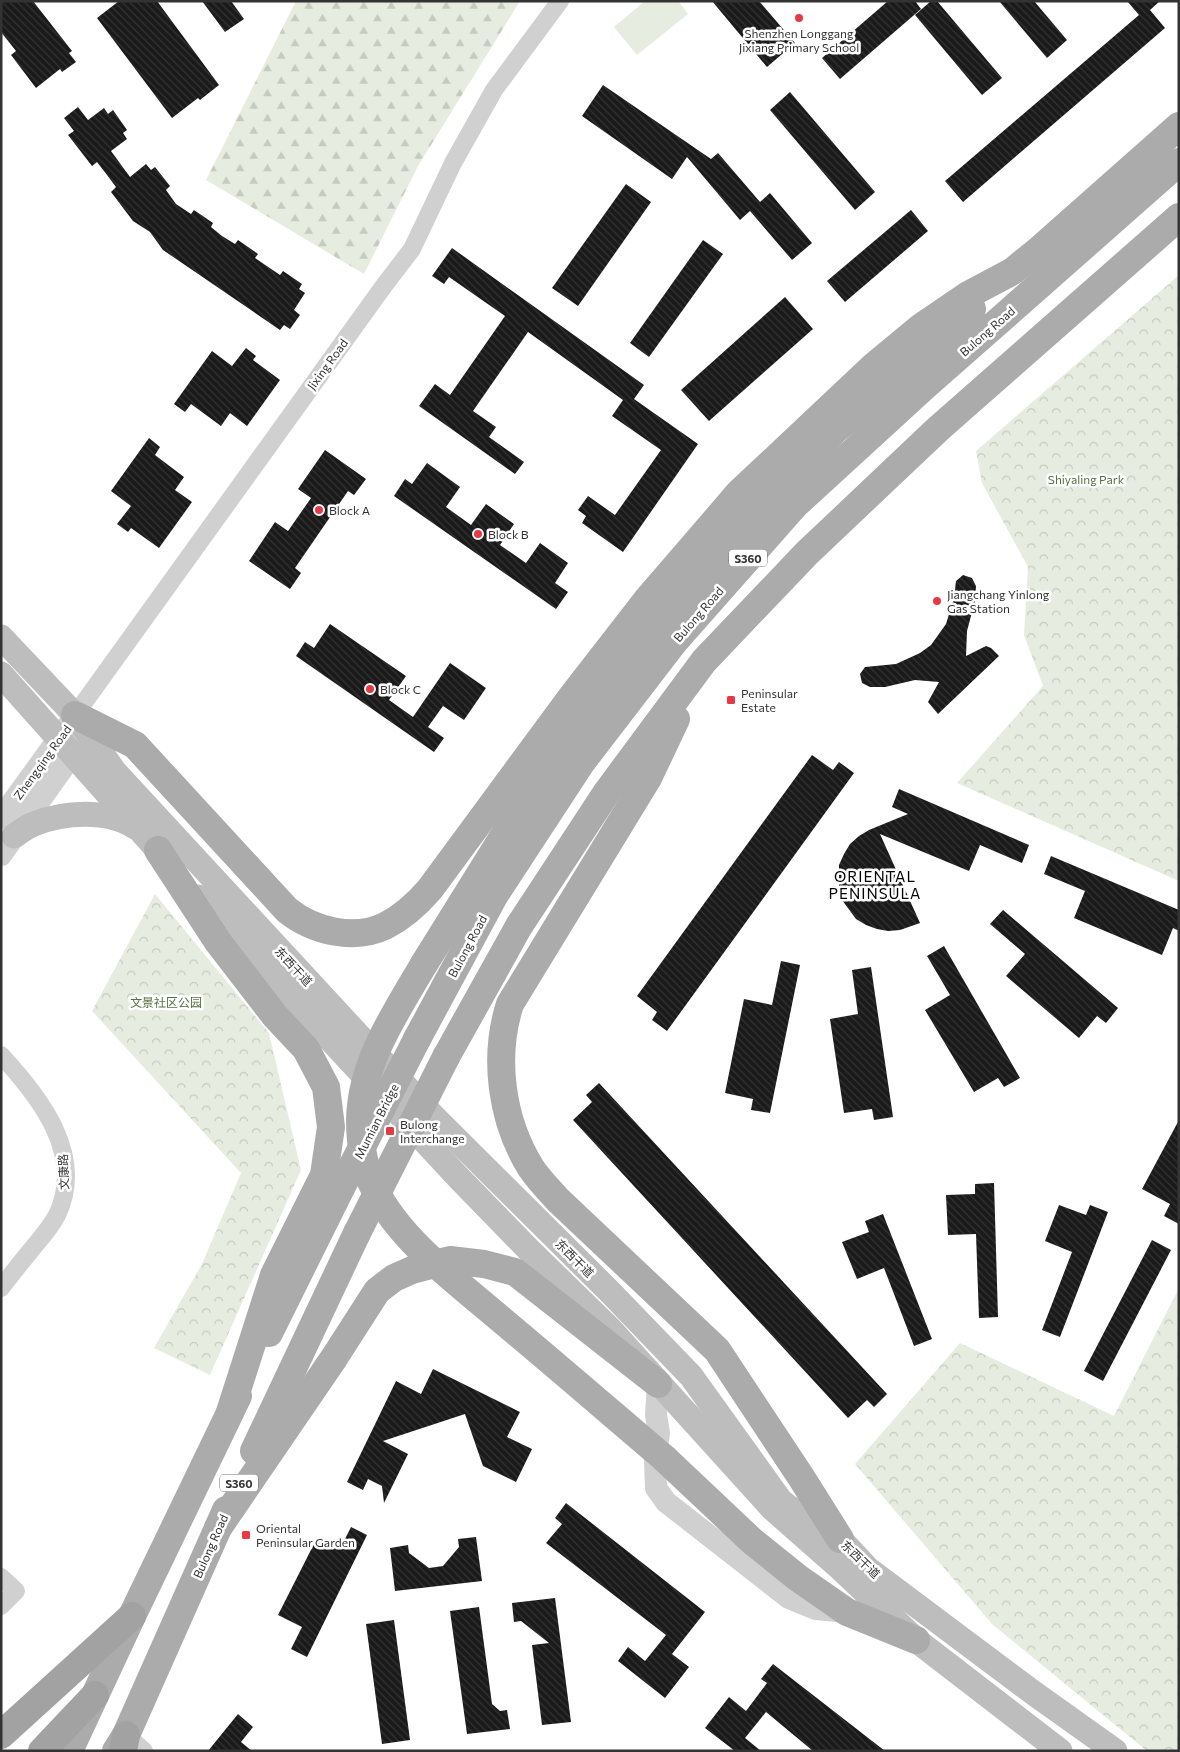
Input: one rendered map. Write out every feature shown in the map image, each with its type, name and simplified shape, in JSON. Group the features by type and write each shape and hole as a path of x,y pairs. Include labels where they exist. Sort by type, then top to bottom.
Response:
{"highway":[{"path":"1,1735 132,1616"},
{"path":"42,1751 95,1695"}],"main road":[{"path":"916,1640 847,1612 798,1578 752,1541 665,1459 435,1263 392,1216 374,1189 363,1158 360,1120 364,1087 383,1035 424,964 541,776 596,700 648,635 739,532 834,431 900,377 1013,270 1040,249 1179,126"},
{"name":"Bulong Road","path":"417,1039 494,896 581,763 674,642 795,505 925,386 1179,162"},
{"name":"S360","path":"704,661 806,553 938,428 1179,217"},
{"path":"75,716 135,745 287,910 299,920 317,927 336,931 357,932 375,930 385,926 408,911 430,889 573,695 634,617 739,494 874,366 921,327 968,295 1013,270"},
{"path":"795,505 834,431 925,386"},
{"name":"东西干道","path":"1,637 75,716 114,771 433,1116 611,1293 691,1376 776,1504 787,1506 840,1538 868,1569 1035,1694 1115,1751"},
{"path":"704,661 648,778 510,1004 502,1033 503,1090 508,1114 517,1140 531,1168 558,1200 717,1350 840,1538"},
{"name":"Bulong Road","path":"127,1747 218,1528 357,1233 446,1057 525,918 607,792 704,661"},
{"name":"东西干道","path":"1,674 193,891 357,1070 522,1243 610,1329 658,1384 841,1569 916,1640 1060,1751"},
{"path":"6,836 34,824 56,818 80,815 118,819 139,830"},
{"path":"158,850 218,942 275,1016 306,1049 326,1087 331,1126 324,1175 274,1274 230,1412"},
{"name":"Mumian Bridge","path":"230,1412 417,1039"},
{"path":"218,1528 377,1292 394,1278 412,1270 450,1260 484,1264 515,1272 658,1384"},
{"name":"S360","path":"69,1751 230,1412"},
{"path":"776,1504 801,1477"}],"street":[{"name":"Jixing Road","path":"75,716 412,249 453,164 494,90 560,1"},
{"name":"Zhengqing Road","path":"6,836 66,746 75,716"},
{"name":"文康路","path":"1,1054 26,1082 49,1116 62,1150 65,1183 63,1199 52,1222 1,1288"},
{"path":"658,1384 656,1415 659,1433 655,1460 656,1488 666,1502 789,1598 816,1609 847,1612"},
{"path":"752,1541 768,1582"},
{"path":"1,1577 16,1591 1,1606"}],"green space":[{"path":"296,1 520,1 418,166 364,274 206,180"},
{"path":"645,1 678,1 688,14 637,55 614,27"},
{"name":"Shiyaling Park","path":"1179,275 1179,881 957,783 1043,686 1024,635 1028,567 982,483 976,451"},
{"name":"文景社区公园","path":"155,894 269,1033 301,1170 210,1375 154,1348 202,1264 241,1173 92,1011"},
{"path":"1179,1288 1179,1751 1147,1751 992,1624 855,1464 960,1343 1114,1416"}],"building":[{"path":"1,1 33,1 72,51 69,53 76,62 62,72 60,69 36,88 11,55 16,51 1,32"},
{"path":"119,1 157,1 219,85 172,118 97,18"},
{"path":"202,1 231,1 244,19 225,32"},
{"path":"712,1 759,1 795,43 767,67"},
{"path":"888,1 915,1 921,9 840,79 822,58"},
{"path":"931,1 937,1 1002,78 982,95 915,15"},
{"path":"999,1 1034,1 1067,40 1047,58"},
{"path":"1127,1 1160,1 1150,10 1165,28 963,202 945,181 1139,15"},
{"path":"603,85 711,159 718,153 760,202 770,193 812,243 792,260 750,211 740,220 687,157 672,179 582,116"},
{"path":"790,92 875,192 855,210 770,110"},
{"path":"78,107 88,120 104,108 108,114 113,110 127,130 123,133 127,139 111,151 130,177 146,164 151,170 155,167 170,186 166,190 176,204 191,214 194,210 213,223 211,227 222,236 235,244 238,240 258,254 255,258 280,275 283,271 302,284 299,289 305,293 294,310 300,315 290,329 284,325 280,330 163,250 150,232 133,221 111,192 116,187 107,175 97,162 92,166 68,135 74,131 64,118"},
{"path":"626,184 651,202 578,306 552,288"},
{"path":"911,210 928,231 845,302 827,281"},
{"path":"703,240 723,254 649,357 630,343"},
{"path":"452,248 644,385 634,399 698,444 623,552 582,523 586,516 578,510 588,496 615,515 661,450 612,416 623,400 528,332 473,411 496,427 489,437 524,462 515,474 419,406 435,384 450,395 505,316 449,277 444,284 432,276"},
{"path":"785,297 813,329 709,421 681,390"},
{"path":"246,348 256,356 253,360 280,380 247,426 230,413 221,426 191,404 185,412 174,404 212,351 232,366"},
{"path":"149,438 160,447 155,455 184,477 175,490 192,502 159,548 131,528 128,532 117,524 131,506 111,491"},
{"name":"Block A","path":"325,450 366,479 354,495 348,491 295,568 301,573 290,589 249,561 275,522 288,531 311,498 298,489"},
{"name":"Block B","path":"427,463 460,487 446,507 471,525 486,504 514,524 500,545 526,563 540,543 568,563 555,583 568,592 556,609 394,496 405,479 412,484"},
{"path":"963,575 972,578 976,586 975,601 967,631 966,656 986,646 999,656 938,714 928,702 939,682 915,680 885,687 870,687 862,683 860,674 865,667 896,664 920,653 931,645 946,624 954,598 956,581"},
{"name":"Block C","path":"330,624 406,676 389,700 413,717 450,663 486,688 464,720 443,706 428,727 444,738 434,752 296,656 305,642 314,648"},
{"path":"812,755 833,770 839,762 854,773 667,1031 652,1020 657,1012 637,996"},
{"path":"899,789 1029,845 1022,863 980,845 969,871 880,834 920,923 900,930 888,931 866,925 856,919 842,900 839,888 839,865 850,844 859,836 908,814 892,807"},
{"path":"1051,856 1179,910 1179,931 1173,928 1162,955 1074,918 1085,891 1044,874"},
{"path":"1003,910 1118,1008 1106,1023 1097,1016 1079,1038 1006,976 1025,954 990,924"},
{"path":"944,946 1020,1078 1004,1087 998,1078 974,1092 925,1010 950,995 927,956"},
{"path":"781,961 800,965 770,1113 751,1110 753,1099 725,1093 744,999 772,1005"},
{"path":"871,967 893,1117 874,1120 872,1109 844,1113 830,1019 858,1014 852,970"},
{"path":"599,1083 887,1394 874,1407 867,1400 848,1418 573,1120 592,1102 586,1095"},
{"path":"1179,1120 1179,1224 1164,1216 1170,1204 1142,1189"},
{"path":"994,1183 998,1317 979,1318 976,1234 948,1235 946,1195 975,1194 975,1184"},
{"path":"1059,1205 1086,1215 1090,1205 1108,1212 1060,1337 1042,1330 1072,1252 1045,1241"},
{"path":"883,1214 932,1339 914,1346 884,1268 857,1279 842,1242 869,1232 865,1221"},
{"path":"1152,1240 1171,1250 1103,1381 1084,1371"},
{"path":"433,1369 520,1412 507,1437 532,1449 516,1482 483,1466 465,1414 383,1441 408,1454 384,1503 382,1486 368,1479 363,1490 347,1482 396,1381 421,1394"},
{"path":"566,1503 705,1612 672,1654 689,1667 665,1698 618,1661 628,1647 645,1661 666,1635 546,1543 562,1524 555,1518"},
{"path":"351,1527 367,1535 307,1657 291,1649 302,1627 278,1615 317,1538 340,1549"},
{"path":"476,1537 482,1581 395,1591 390,1548 408,1545 409,1553 429,1568 443,1566 459,1547 458,1539"},
{"path":"555,1598 571,1722 542,1725 532,1645 549,1643 521,1621 514,1622 512,1603"},
{"path":"479,1607 492,1704 500,1711 507,1710 510,1729 467,1734 450,1611"},
{"path":"394,1620 410,1740 382,1744 366,1624"},
{"path":"773,1664 885,1751 813,1751 766,1712 745,1738 761,1751 735,1751 705,1728 729,1697 746,1711 767,1683 761,1679"},
{"path":"238,1714 253,1727 241,1742 252,1751 208,1751"}],"place":[{"name":"Shenzhen Longgang Jixiang Primary School","path":"799,18"},
{"name":"Block A","path":"319,510"},
{"name":"Block B","path":"478,534"},
{"name":"Jiangchang Yinlong Gas Station","path":"937,601"},
{"name":"Block C","path":"370,689"},
{"name":"Peninsular Estate","path":"731,700"},
{"name":"Bulong Interchange","path":"390,1131"},
{"name":"Oriental Peninsular Garden","path":"246,1535"}],"district":[{"name":"ORIENTAL PENINSULA","path":"875,884"}]}
